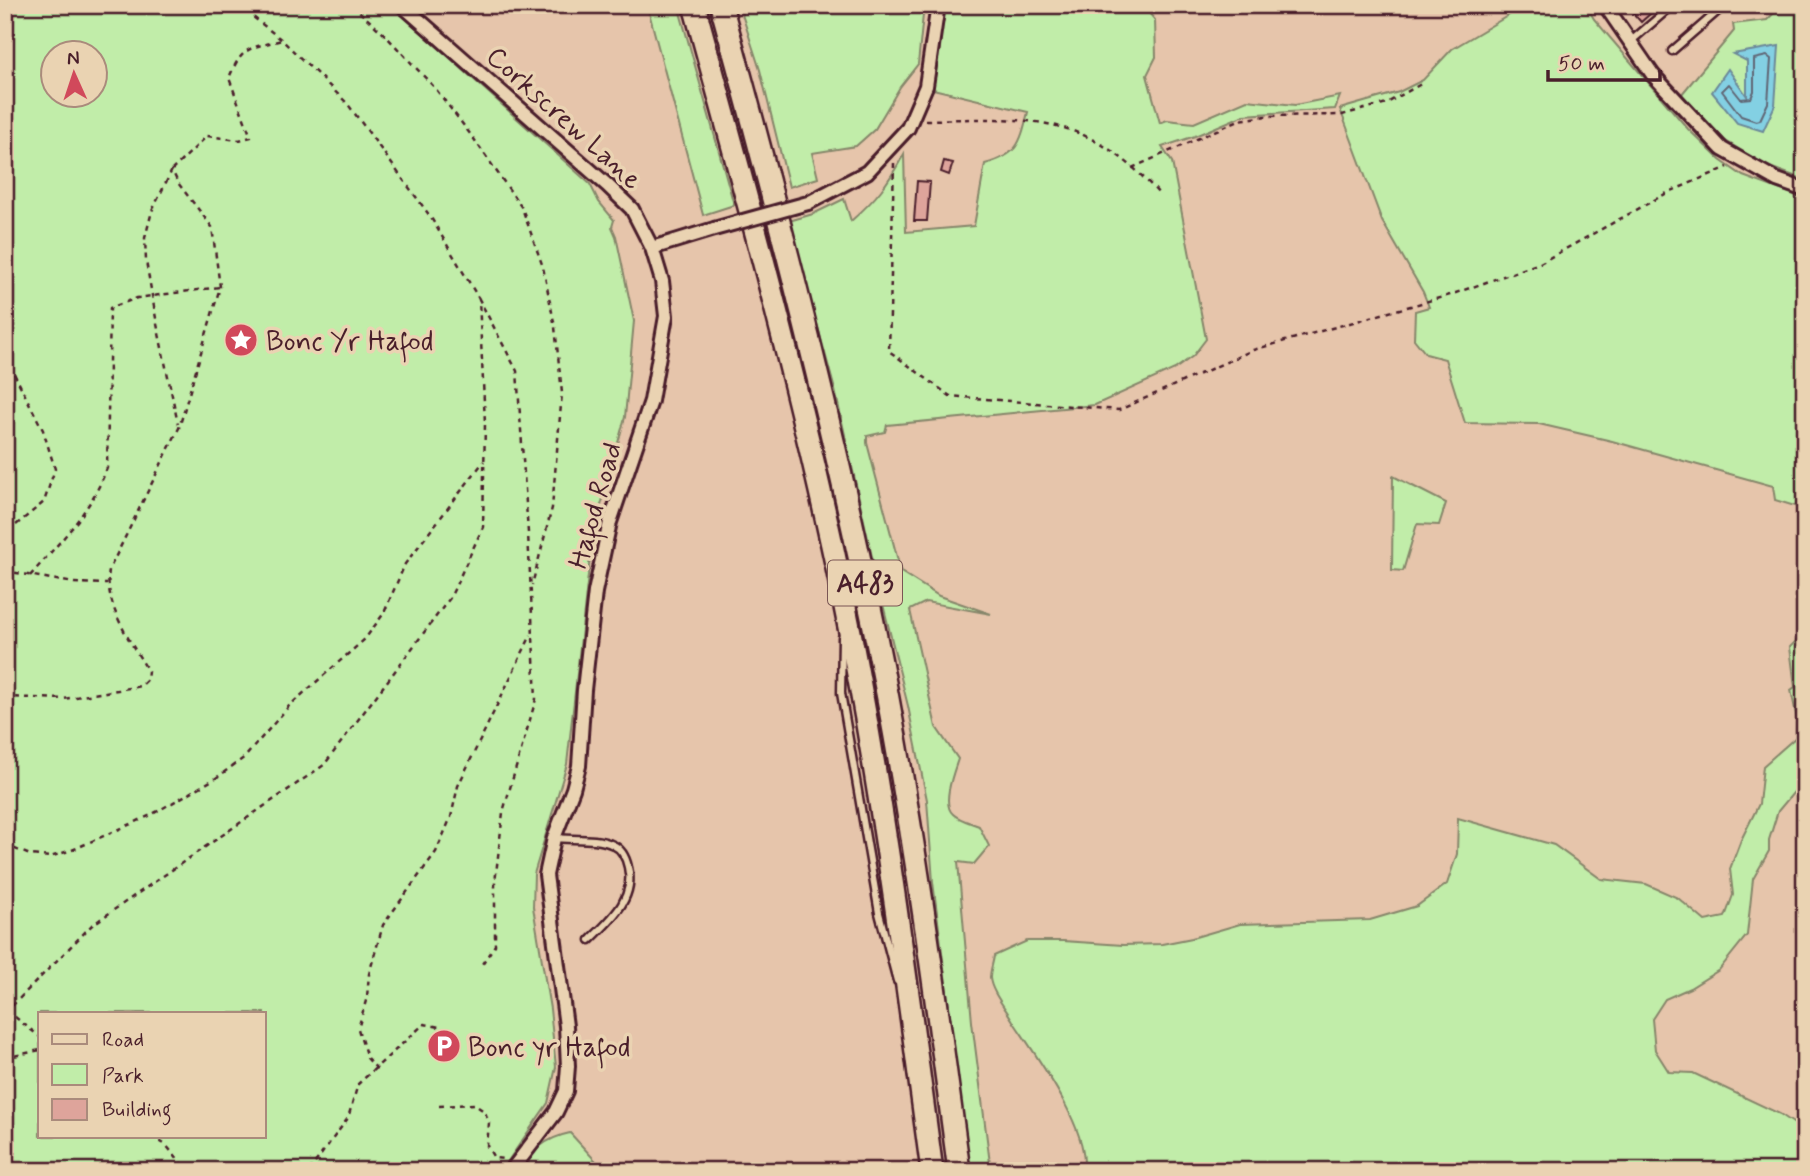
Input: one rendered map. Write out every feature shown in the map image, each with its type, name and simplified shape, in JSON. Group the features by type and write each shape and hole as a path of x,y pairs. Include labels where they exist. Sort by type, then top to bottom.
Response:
{"highway":[{"name":"A483","path":"694,5 761,251 843,597 881,800 932,1171"},
{"name":"A483","path":"721,5 821,385 874,628 919,872 960,1171"}],"street":[{"name":"Corkscrew Lane","path":"402,5 632,209 652,248"},
{"path":"652,248 808,203 867,172 908,128 926,86 938,5"},
{"path":"1605,5 1653,75 1722,149 1777,180 1805,190"},
{"name":"Hafod Road","path":"514,1166 556,1112 566,1091 566,1027 546,876 554,838 579,766 595,592 610,522 651,401 660,357 666,316 662,281 652,248"}],"lane":[{"path":"1630,42 1673,5"},
{"path":"1672,51 1725,5"},
{"path":"554,838 612,844 625,857 629,871 627,893 619,911 590,940"}],"path":[{"path":"5,36 14,17 13,5"},
{"path":"238,5 282,40 347,103 430,216 517,371 536,699 503,812 495,883 495,945 482,964"},
{"path":"352,5 384,34 435,88 474,139 522,208 543,267 555,327 562,393 552,508 531,589"},
{"path":"179,428 153,296 145,238 152,211 172,170 207,136 239,139 251,137 229,78 240,55 257,46 282,40"},
{"path":"1132,168 1239,120 1342,115 1387,103 1421,84"},
{"path":"911,120 1011,118 1060,125 1097,141 1132,168 1160,195"},
{"path":"895,142 888,351 950,396 1119,410 1252,350 1450,295 1540,264 1667,193 1743,161"},
{"path":"5,696 64,699 141,686 147,680 148,671 116,613 107,584 109,570 179,428 220,288 212,227 178,183 172,170"},
{"path":"30,576 76,526 98,492 107,468 110,308 153,296 220,288"},
{"path":"5,1015 92,925 324,765 450,598 483,527 485,423 478,299"},
{"path":"5,356 43,430 55,469 44,502 5,534"},
{"path":"5,845 30,856 50,857 72,850 149,816 216,778 245,757 289,706 365,639 384,613 405,564 484,461"},
{"path":"5,571 74,583 107,584"},
{"path":"377,1069 367,1058 358,1029 367,997 369,974 383,925 436,852 451,817 458,786 533,632"},
{"path":"5,1015 15,1017 38,1035"},
{"path":"309,1171 348,1118 358,1084 424,1024 440,1027"},
{"path":"5,1058 38,1050"},
{"path":"439,1106 474,1104 485,1112 489,1123 487,1146 494,1158 505,1159 510,1153 514,1166"},
{"path":"154,1138 166,1145 187,1171"}],"green space":[{"path":"5,5 391,5 590,184 599,202 614,220 612,227 634,321 625,417 592,539 567,764 534,874 533,907 550,1009 556,1067 548,1103 501,1171 5,1171"},
{"path":"647,5 678,5 734,205 703,215"},
{"path":"739,5 924,5 918,64 900,87 875,129 856,146 812,153 818,178 789,187 760,70"},
{"path":"942,5 1109,5 1115,8 1142,5 1155,20 1156,57 1147,75 1160,123 1167,120 1194,123 1247,100 1295,105 1340,96 1335,109 1244,115 1162,147 1172,162 1206,339 1193,356 1175,369 1095,405 887,425 885,432 867,436 901,572 939,596 991,614 926,602 910,610 936,727 958,759 948,795 950,809 959,818 979,826 989,846 974,864 958,862 972,1022 991,1171 970,1171 933,882 927,800 835,390 789,221 813,214 844,199 851,221 881,190 904,154 906,232 974,226 985,164 1005,157 1016,147 1028,112 933,89 940,49"},
{"path":"1526,5 1586,5 1594,19 1688,129 1720,160 1743,176 1805,199 1805,506 1801,508 1775,500 1773,486 1612,441 1539,424 1465,423 1445,359 1426,354 1414,339 1415,311 1429,307 1382,221 1340,109 1399,92 1423,80 1452,49"},
{"path":"1782,5 1805,5 1805,180 1767,166 1724,140 1681,95 1734,31 1733,24 1767,20","holes":["1778,47 1737,123 1747,97 1747,61 1735,54"]},
{"path":"1393,476 1446,503 1439,525 1417,524 1403,571 1392,570"},
{"path":"1805,632 1805,774 1799,786 1778,811 1769,840 1769,851 1753,879 1747,935 1719,970 1690,988 1665,999 1652,1019 1655,1050 1669,1072 1693,1073 1780,1114 1805,1131 1805,1171 1083,1171 1079,1136 1070,1115 1047,1072 993,989 990,978 994,956 1027,941 1162,944 1240,924 1370,920 1417,906 1447,884 1457,854 1458,818 1554,845 1601,879 1646,884 1678,898 1705,921 1725,917 1733,895 1730,869 1759,804 1763,766 1796,737 1797,719 1791,690 1795,687 1790,647"},
{"path":"570,1133 605,1171 520,1171 540,1146"}],"water":[{"path":"1779,46 1775,105 1763,131 1737,123 1712,92 1728,69 1747,96 1747,61 1733,54"}],"building":[{"path":"1641,5 1660,5 1641,22 1633,13"},
{"path":"944,161 953,163 949,175 941,172"},
{"path":"917,181 930,182 927,221 914,221"}],"place":[{"name":"Bonc Yr Hafod","path":"241,340"},
{"name":"Bonc yr Hafod","path":"444,1046"}]}
